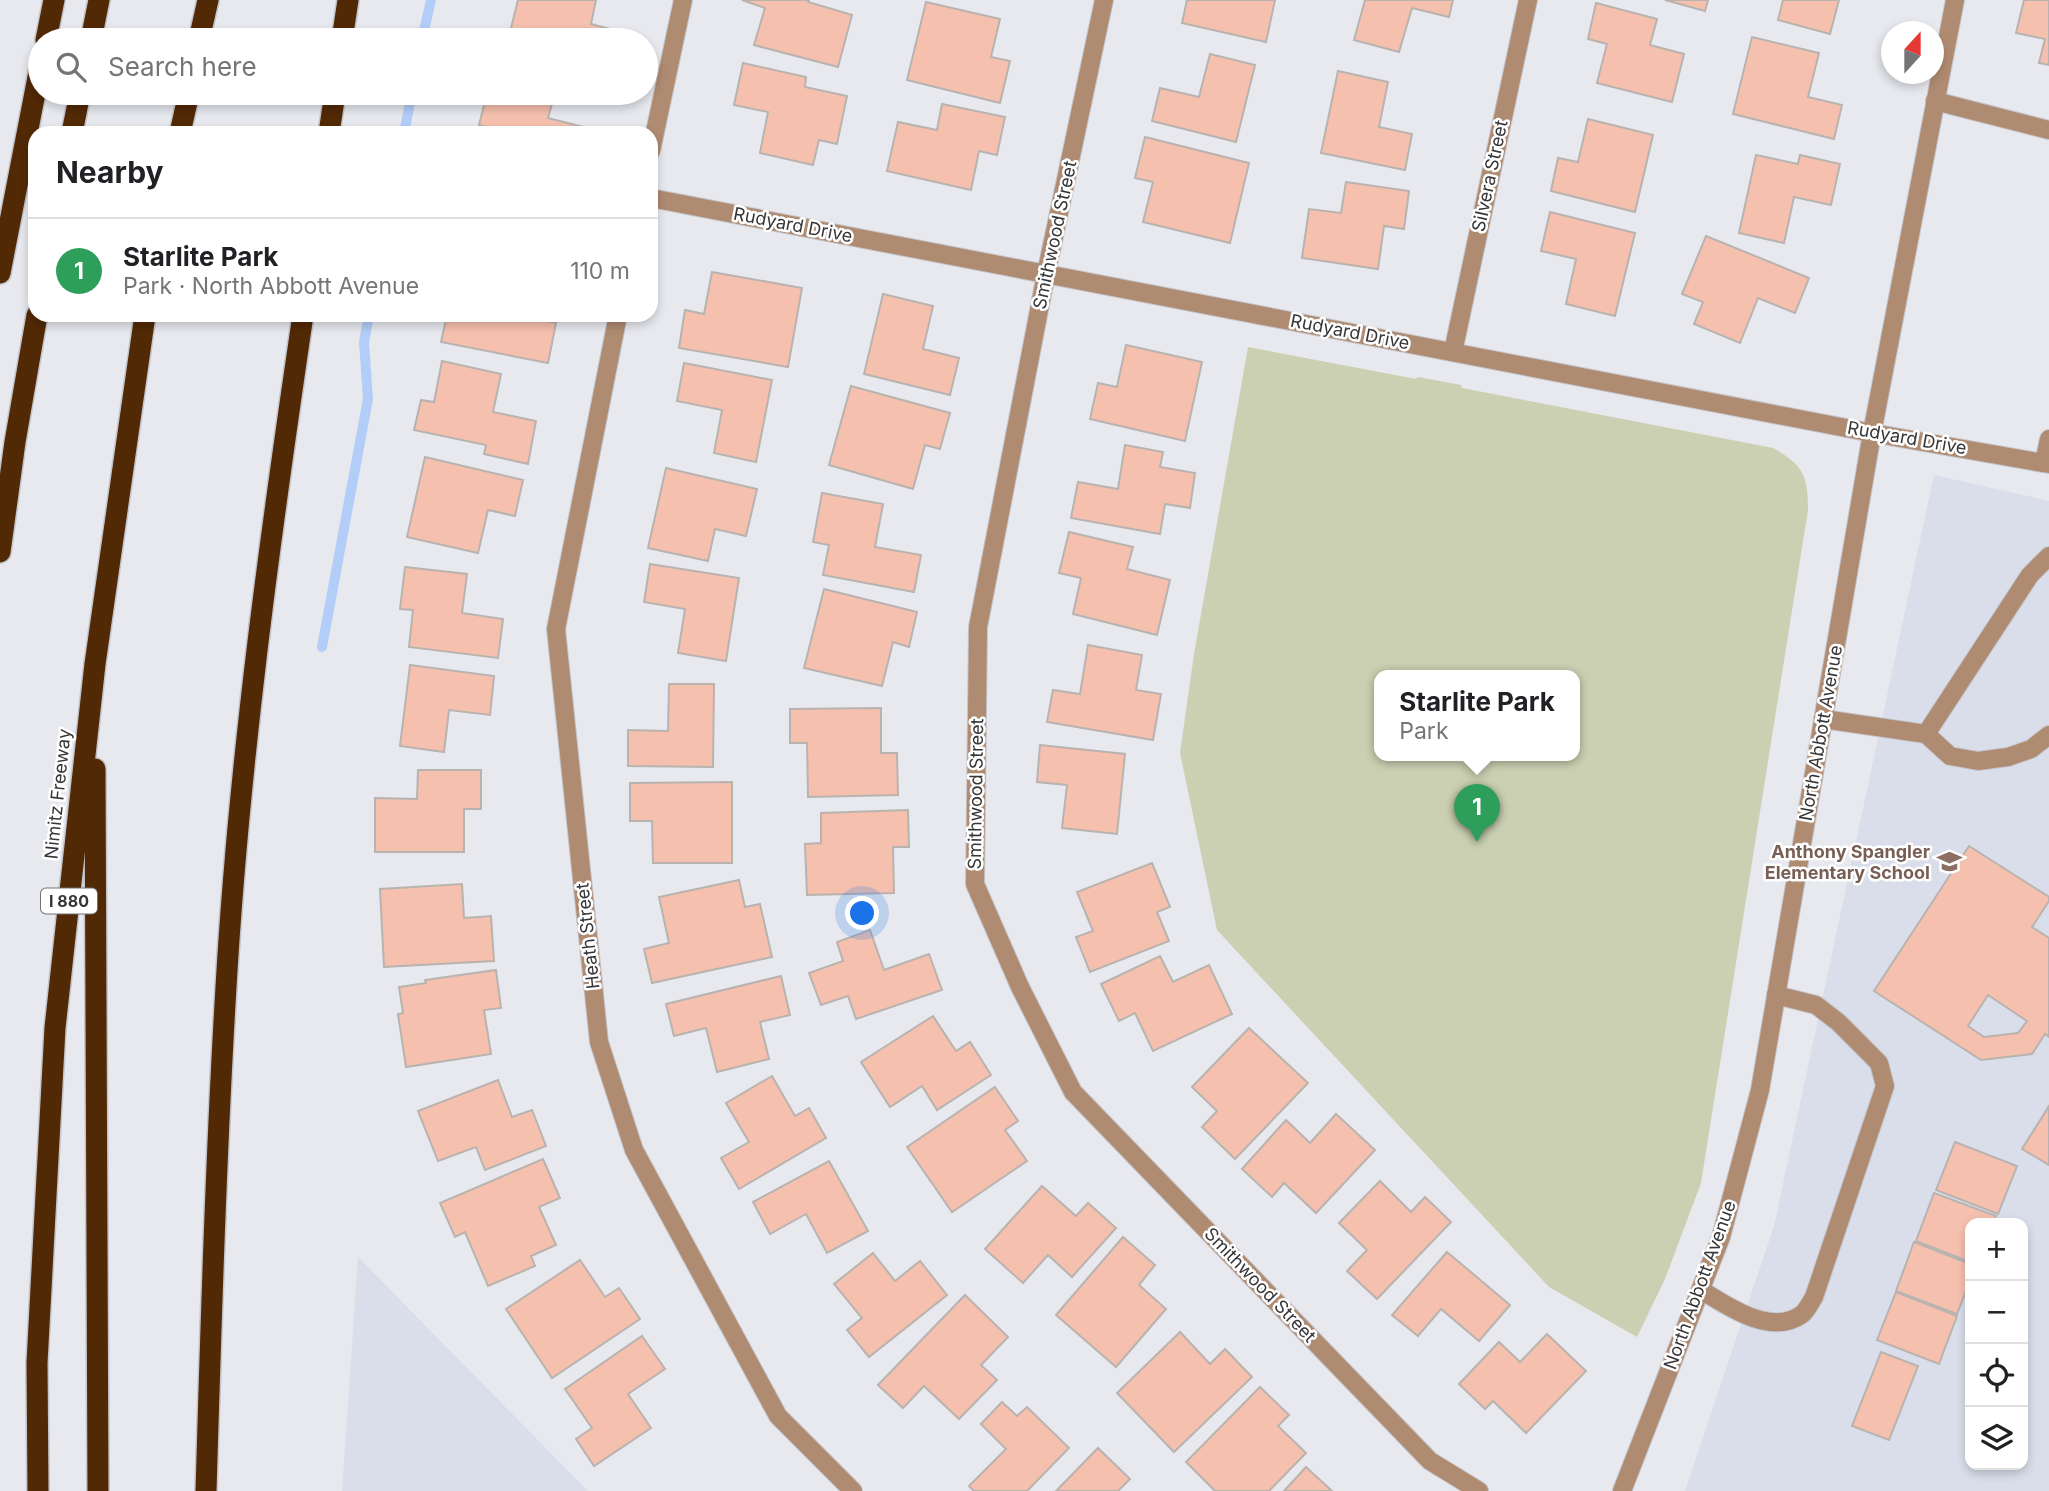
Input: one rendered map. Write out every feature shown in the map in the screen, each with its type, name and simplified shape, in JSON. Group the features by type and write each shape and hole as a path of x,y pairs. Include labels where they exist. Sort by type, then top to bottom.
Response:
{"highway":[{"path":"48,28 54,0"},
{"path":"93,28 99,0"},
{"path":"202,28 208,0"},
{"path":"344,28 348,0"},
{"path":"29,126 33,105"},
{"path":"73,126 78,105"},
{"path":"182,126 186,105"},
{"path":"330,126 333,105"},
{"path":"0,273 28,129"},
{"path":"0,552 36,322"},
{"name":"Nimitz Freeway","path":"38,1491 37,1363 55,1028 95,664 144,322"},
{"path":"206,1491 227,972 247,743 274,513 302,322"},
{"path":"95,664 98,1491"}],"street":[{"path":"656,126 683,0"},
{"name":"Smithwood Street","path":"1104,0 1046,274 978,627 975,884 1020,987 1073,1092 1430,1461 1479,1491"},
{"name":"Silvera Street","path":"1453,352 1528,0"},
{"name":"North Abbott Avenue","path":"1622,1491 1721,1237 1760,1090 1872,433 1955,0"},
{"path":"1935,101 2049,130"},
{"name":"Rudyard Drive","path":"658,199 1872,433 2047,464"},
{"name":"Heath Street","path":"617,322 556,629 599,1042 634,1150 778,1416 841,1487"},
{"path":"2047,464 2049,439"},
{"path":"1926,734 2030,575 2049,556"},
{"path":"1823,719 1926,734 1950,757 1978,761 2008,757 2031,749 2049,734"},
{"path":"1701,1290 1741,1314 1781,1323 1803,1314 1814,1297 1885,1086 1879,1063 1838,1022 1816,1005 1776,995"}],"shaded area":[{"name":"Anthony Spangler Elementary School","path":"1934,475 2049,501 2049,1491 1685,1491 1774,1226"},
{"path":"358,1257 588,1491 342,1491"}],"green space":[{"path":"1248,347 1461,385 1462,388 1773,448 1791,460 1802,472 1807,488 1808,510 1701,1183 1665,1279 1637,1337 1549,1287 1217,930 1180,753 1194,654"}],"building":[{"path":"518,0 596,0 591,24 606,28 511,28"},
{"path":"742,0 809,0 808,2 852,15 838,67 754,45 765,8"},
{"path":"1187,0 1275,0 1266,42 1182,23"},
{"path":"1365,0 1453,0 1449,17 1412,8 1399,52 1354,40"},
{"path":"1665,0 1708,0 1705,11"},
{"path":"1783,0 1839,0 1830,34 1778,20"},
{"path":"2024,0 2049,0 2049,65 2039,63 2045,39 2016,33"},
{"path":"926,2 1000,19 991,57 1010,61 1000,103 907,80"},
{"path":"1596,3 1657,19 1650,45 1684,54 1672,102 1597,83 1607,44 1588,39"},
{"path":"1752,37 1819,53 1808,97 1842,105 1834,139 1733,114"},
{"path":"1210,54 1255,65 1236,142 1152,121 1160,88 1199,97"},
{"path":"743,63 806,77 805,87 847,96 837,144 819,140 813,165 760,153 768,112 734,105"},
{"path":"1338,71 1388,82 1379,127 1412,134 1405,170 1321,153"},
{"path":"942,104 1005,117 997,155 979,151 971,190 887,171 898,122 937,130"},
{"path":"484,105 552,105 548,118 579,126 483,126 479,125"},
{"path":"1588,119 1653,135 1635,212 1551,191 1558,158 1578,162"},
{"path":"1145,137 1249,163 1230,243 1143,222 1153,182 1135,178"},
{"path":"1756,155 1798,164 1800,155 1840,164 1831,205 1794,197 1784,243 1739,233"},
{"path":"1346,182 1409,191 1404,229 1384,226 1378,269 1302,258 1309,209 1341,213"},
{"path":"1550,212 1635,233 1615,316 1566,304 1576,259 1541,251"},
{"path":"1706,236 1809,278 1795,313 1758,298 1740,343 1694,324 1703,302 1682,294"},
{"path":"712,272 802,288 788,367 679,348 685,310 704,314"},
{"path":"883,294 933,306 923,349 959,358 950,395 864,374"},
{"path":"445,322 556,323 548,363 441,342"},
{"path":"1126,345 1202,362 1185,441 1090,419 1098,383 1117,387"},
{"path":"442,361 501,374 493,412 536,421 528,464 484,454 486,445 414,430 421,400 434,402"},
{"path":"684,363 772,380 756,462 714,453 722,410 677,401"},
{"path":"851,386 950,413 940,449 925,445 913,489 829,465"},
{"path":"1125,445 1163,452 1160,467 1195,473 1190,508 1165,504 1160,534 1071,518 1078,482 1118,489"},
{"path":"425,457 523,480 515,516 488,510 478,553 407,537"},
{"path":"666,468 757,489 746,536 715,529 708,561 648,548"},
{"path":"822,493 883,504 875,547 921,555 914,592 823,575 829,545 813,542"},
{"path":"1069,532 1133,547 1127,569 1170,580 1157,635 1073,614 1081,578 1059,573"},
{"path":"650,564 739,578 726,661 678,653 685,609 644,602"},
{"path":"405,567 467,574 462,613 503,619 498,658 409,647 413,610 400,609"},
{"path":"824,589 917,612 909,647 893,642 882,686 804,668"},
{"path":"1088,645 1142,655 1136,690 1161,694 1153,740 1047,722 1053,690 1080,694"},
{"path":"410,665 494,676 490,715 449,710 444,752 400,746"},
{"path":"669,684 714,684 713,767 628,766 628,730 668,731"},
{"path":"881,708 881,753 897,753 898,795 808,797 807,743 790,743 790,709"},
{"path":"1040,745 1125,754 1117,834 1062,828 1067,785 1037,782"},
{"path":"418,770 481,770 481,809 464,809 464,852 375,852 375,798 417,799"},
{"path":"732,782 732,863 653,863 652,821 630,821 630,783"},
{"path":"908,810 909,847 893,847 894,893 807,895 805,844 821,843 821,813"},
{"path":"1969,846 2049,897 2032,927 2049,938 2049,1037 2045,1034 2032,1054 1981,1060 1874,991","holes":["1988,995 2027,1021 2018,1033 1984,1037 1968,1026"]},
{"path":"1152,863 1170,907 1157,912 1169,941 1090,972 1076,937 1093,931 1077,892"},
{"path":"739,880 745,907 760,904 772,957 652,983 644,949 669,943 659,897"},
{"path":"462,884 464,918 491,916 494,961 384,967 380,889"},
{"path":"870,930 884,970 929,954 942,990 856,1019 848,996 821,1005 809,973 843,961 837,942"},
{"path":"1160,956 1173,982 1209,965 1232,1014 1153,1051 1135,1013 1119,1021 1101,984"},
{"path":"496,970 501,1008 484,1010 491,1054 406,1067 398,1014 403,1013 399,987 426,983 425,980"},
{"path":"781,976 790,1015 760,1022 769,1059 717,1072 706,1028 674,1036 666,1004"},
{"path":"933,1016 956,1051 970,1042 991,1075 937,1110 922,1086 890,1107 861,1062"},
{"path":"1249,1028 1308,1083 1235,1159 1202,1127 1217,1111 1192,1087"},
{"path":"772,1076 795,1116 809,1108 826,1138 739,1189 721,1158 749,1142 726,1103"},
{"path":"498,1080 512,1117 532,1110 546,1146 485,1170 476,1147 438,1161 418,1111"},
{"path":"995,1087 1018,1121 1005,1130 1027,1161 952,1212 907,1147"},
{"path":"2049,1106 2049,1165 2022,1149"},
{"path":"1336,1114 1375,1150 1316,1213 1284,1183 1272,1197 1242,1169 1286,1120 1310,1143"},
{"path":"1955,1142 2017,1166 1998,1214 1936,1190"},
{"path":"543,1159 560,1198 539,1207 556,1245 531,1256 535,1266 488,1286 465,1232 455,1237 440,1203"},
{"path":"829,1161 868,1231 827,1253 806,1214 770,1234 753,1202"},
{"path":"1380,1181 1411,1212 1425,1197 1451,1222 1377,1299 1347,1271 1367,1250 1339,1223"},
{"path":"1042,1186 1076,1216 1088,1203 1116,1228 1072,1277 1048,1255 1023,1283 985,1249"},
{"path":"1934,1193 1996,1216 1965,1218 1965,1260 1916,1241"},
{"path":"1123,1237 1155,1265 1139,1285 1166,1309 1116,1367 1056,1315"},
{"path":"1914,1242 1965,1262 1965,1294 1957,1314 1896,1291"},
{"path":"1447,1252 1510,1305 1479,1341 1441,1309 1418,1336 1392,1315"},
{"path":"873,1253 895,1281 920,1261 947,1295 869,1357 847,1330 862,1318 834,1284"},
{"path":"580,1260 605,1297 619,1288 640,1319 552,1378 506,1309"},
{"path":"1896,1292 1957,1316 1939,1364 1877,1340"},
{"path":"965,1295 1008,1337 981,1365 997,1380 959,1419 924,1386 903,1408 878,1385"},
{"path":"1180,1332 1210,1364 1225,1349 1252,1377 1174,1452 1117,1393"},
{"path":"1547,1334 1586,1371 1526,1433 1493,1401 1485,1409 1459,1384 1499,1342 1520,1362"},
{"path":"642,1336 665,1369 628,1394 651,1428 594,1466 576,1439 592,1428 565,1389"},
{"path":"1881,1352 1918,1366 1889,1440 1852,1426"},
{"path":"1260,1387 1289,1415 1278,1426 1306,1453 1269,1491 1215,1491 1186,1462"},
{"path":"1002,1402 1017,1416 1027,1407 1069,1448 1027,1491 974,1491 969,1486 1006,1449 981,1424"},
{"path":"1098,1448 1130,1479 1118,1491 1056,1491"},
{"path":"1306,1467 1332,1491 1284,1491"}],"waterway":[{"path":"425,28 431,0"},
{"path":"405,126 410,105"},
{"path":"322,647 368,399 364,342 368,322"}],"place":[{"name":"Starlite Park","path":"1477,842"},
{"name":"Anthony Spangler Elementary School","path":"1950,862"}]}
